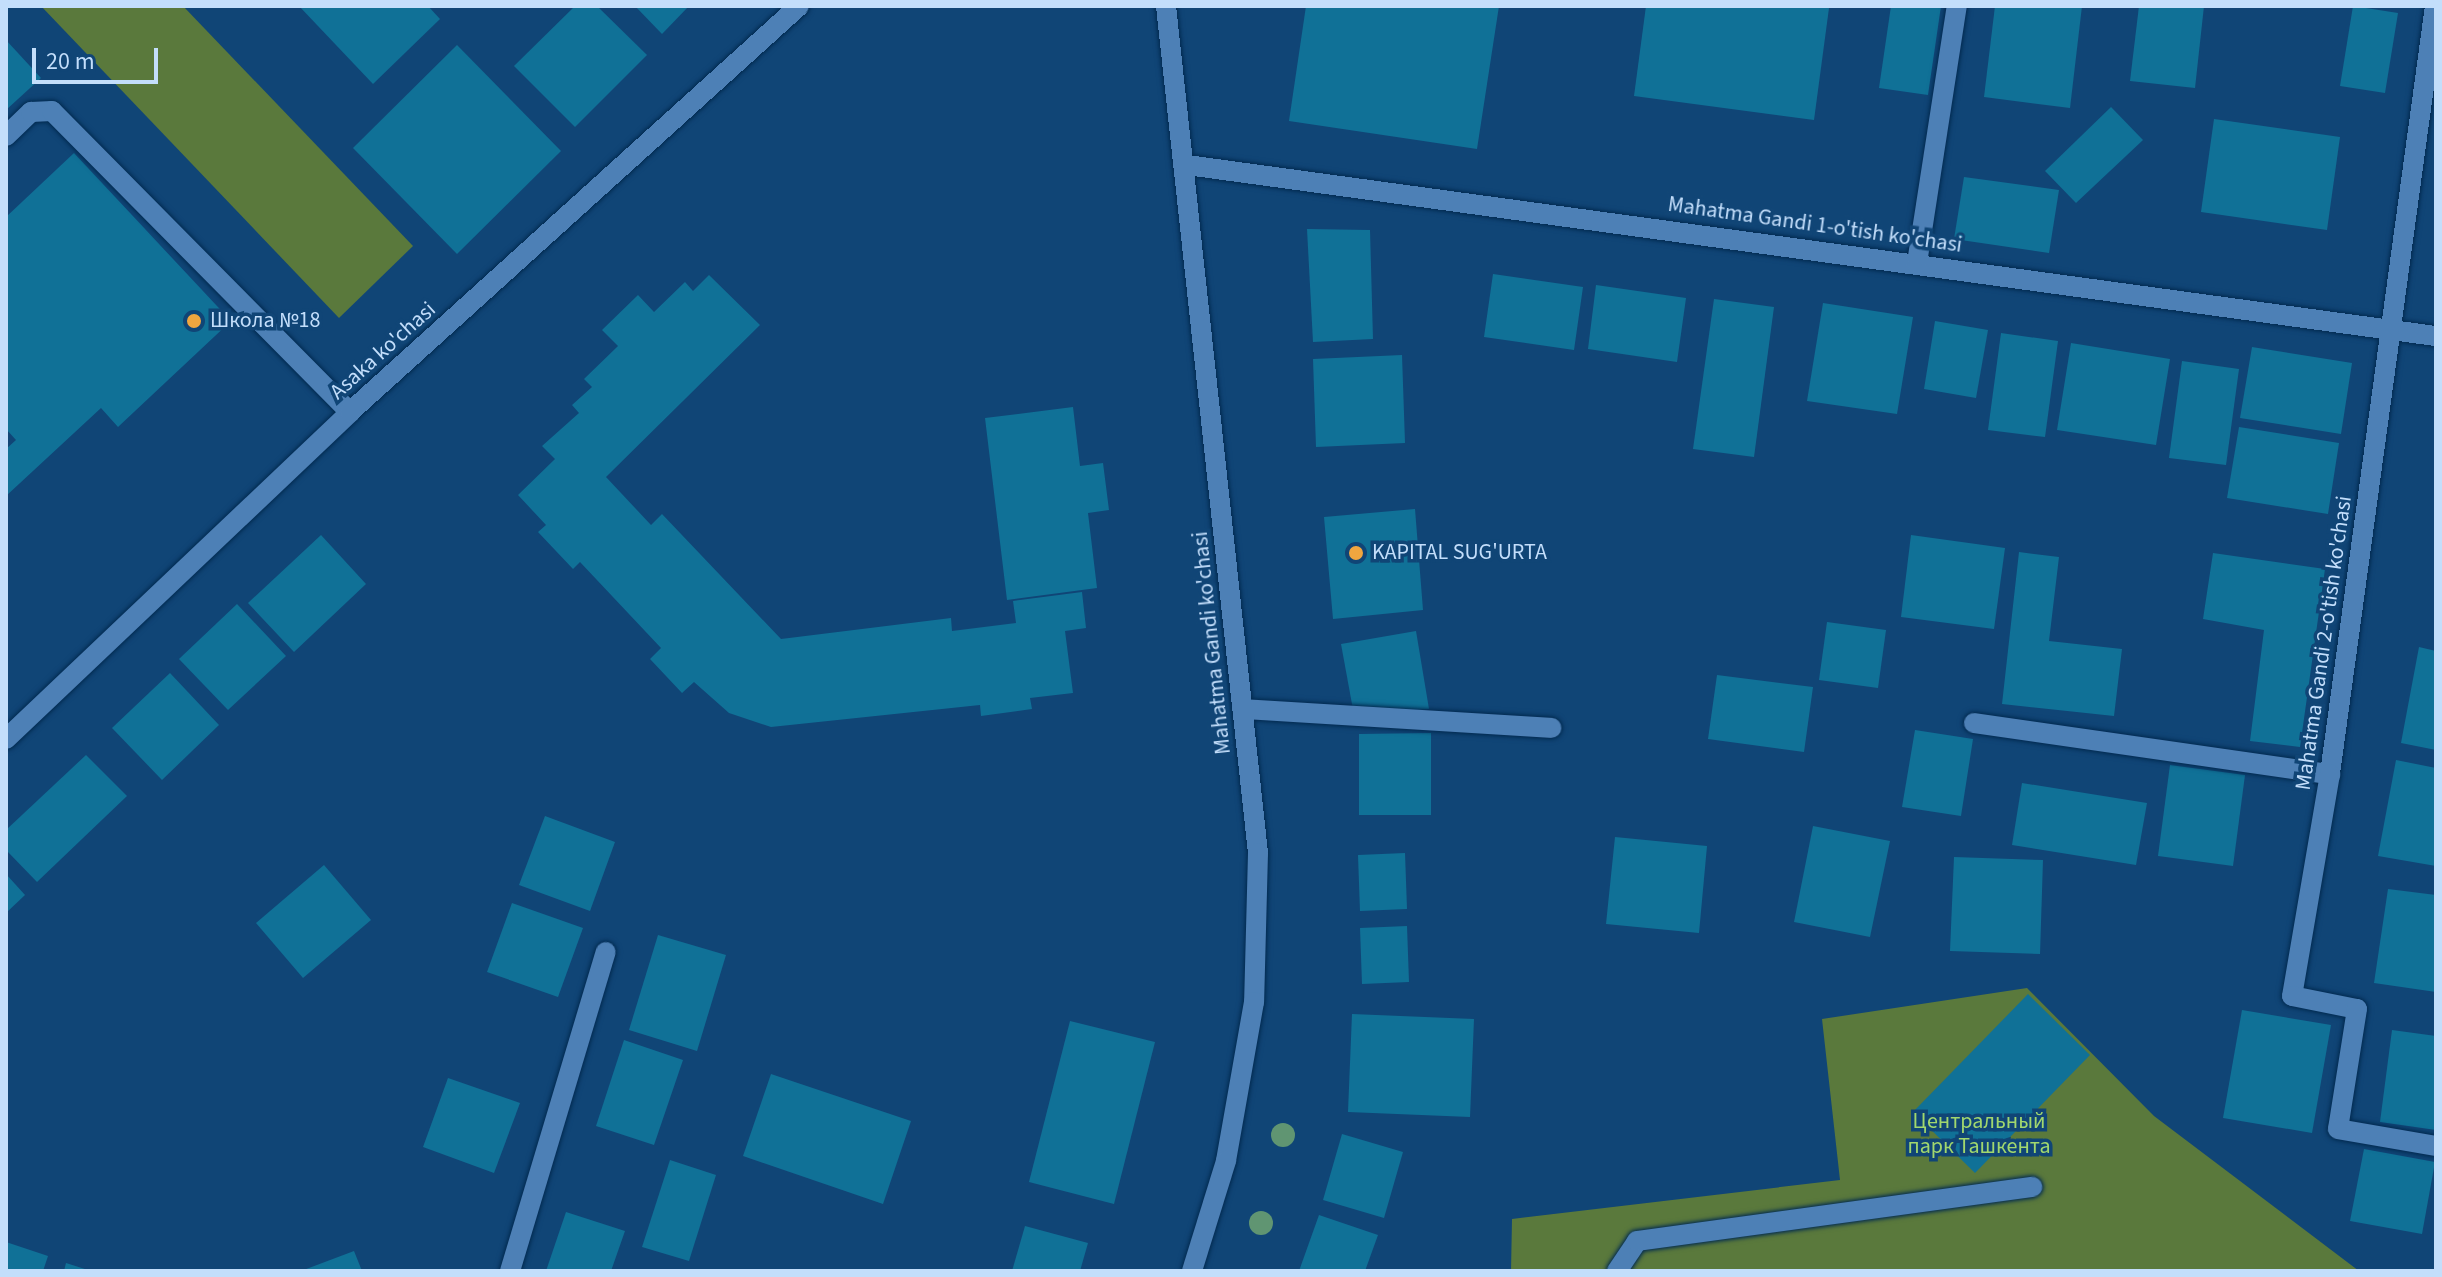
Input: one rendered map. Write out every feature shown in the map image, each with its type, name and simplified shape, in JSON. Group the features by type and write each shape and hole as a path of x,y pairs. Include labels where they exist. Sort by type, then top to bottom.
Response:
{"street":[{"name":"Asaka ko'chasi","path":"6,739 350,412 799,6"},
{"name":"Mahatma Gandi ko'chasi","path":"1166,6 1187,165 1258,853 1254,1002 1226,1161 1192,1271"},
{"path":"1917,263 1957,6"},
{"name":"Mahatma Gandi 2-o'tish ko'chasi","path":"2435,6 2330,774 2292,999 2357,1009 2338,1129 2436,1146"},
{"path":"6,136 31,112 52,111 350,412"},
{"name":"Mahatma Gandi 1-o'tish ko'chasi","path":"1187,165 2436,336"},
{"path":"1243,709 1551,728"},
{"path":"1974,723 2330,774"},
{"path":"510,1271 606,952"},
{"path":"1617,1271 1637,1241 2032,1187"}],"green space":[{"path":"41,6 183,6 413,246 339,318"},
{"name":"Центральный парк Ташкента","path":"2027,988 2154,1116 2359,1271 1511,1271 1512,1219 1840,1180 1822,1019"}],"building":[{"path":"299,6 428,6 440,19 373,84"},
{"path":"575,6 597,6 647,55 575,127 514,66"},
{"path":"635,6 689,6 662,34"},
{"path":"1306,6 1499,6 1477,149 1289,121"},
{"path":"1646,6 1829,8 1814,120 1634,96"},
{"path":"1891,6 1941,6 1928,95 1879,88"},
{"path":"1995,6 2082,6 2070,108 1984,97"},
{"path":"2139,6 2204,6 2195,88 2130,81"},
{"path":"2353,6 2398,13 2385,93 2340,86"},
{"path":"6,40 41,78 6,110"},
{"path":"457,45 561,151 457,254 353,148"},
{"path":"2111,107 2143,140 2076,203 2045,171"},
{"path":"2214,119 2340,137 2327,230 2201,212"},
{"path":"74,153 231,321 118,427 101,408 6,496 6,449 16,440 6,429 6,217"},
{"path":"1964,177 2059,190 2049,253 1954,239"},
{"path":"1307,229 1370,230 1373,339 1313,342"},
{"path":"1493,274 1583,287 1574,350 1484,337"},
{"path":"709,275 760,325 606,477 651,525 662,514 781,639 951,618 952,631 1016,623 1013,601 1082,592 1086,628 1065,631 1073,693 1030,698 1032,709 981,716 980,705 771,727 729,713 694,682 682,693 650,659 661,648 580,562 573,569 538,532 546,525 518,495 555,459 542,446 579,413 572,405 592,387 584,379 618,346 602,330 638,295 654,312 685,282 693,291"},
{"path":"1596,285 1686,298 1677,362 1588,349"},
{"path":"1714,299 1774,307 1754,457 1693,449"},
{"path":"1823,303 1913,317 1897,414 1807,401"},
{"path":"1935,321 1988,330 1976,398 1924,389"},
{"path":"2001,333 2058,341 2045,437 1988,430"},
{"path":"2071,343 2170,359 2156,445 2057,430"},
{"path":"2252,347 2352,363 2341,434 2240,418"},
{"path":"1402,355 1405,443 1316,447 1313,359"},
{"path":"2182,361 2239,369 2226,465 2169,458"},
{"path":"1073,407 1080,466 1103,463 1109,510 1088,513 1097,588 1007,600 985,418"},
{"path":"2239,427 2339,443 2328,514 2227,498"},
{"path":"1415,509 1423,610 1333,619 1324,517"},
{"path":"321,535 366,584 294,652 248,603"},
{"path":"1911,535 2005,548 1994,629 1901,617"},
{"path":"2019,552 2059,557 2049,641 2122,649 2114,716 2002,704"},
{"path":"2213,553 2325,569 2300,747 2250,741 2264,630 2203,619"},
{"path":"237,604 286,656 228,710 179,659"},
{"path":"1827,622 1886,630 1878,688 1819,680"},
{"path":"1416,631 1429,709 1354,715 1341,644"},
{"path":"2419,647 2436,651 2436,750 2401,743"},
{"path":"170,673 219,725 162,780 112,728"},
{"path":"1717,675 1813,687 1804,752 1708,739"},
{"path":"1915,730 1973,739 1961,816 1902,807"},
{"path":"1431,733 1431,815 1359,815 1359,734"},
{"path":"86,755 127,796 37,882 6,850 6,830"},
{"path":"2396,760 2436,768 2436,866 2378,856"},
{"path":"2170,765 2245,775 2233,866 2158,856"},
{"path":"2022,783 2147,803 2136,865 2012,845"},
{"path":"545,816 615,842 590,911 519,885"},
{"path":"1813,826 1890,841 1870,937 1794,922"},
{"path":"1615,837 1707,846 1699,933 1606,924"},
{"path":"1405,853 1407,909 1360,911 1358,855"},
{"path":"1954,857 2043,860 2040,954 1950,951"},
{"path":"324,865 371,920 303,978 256,923"},
{"path":"6,874 25,895 6,913"},
{"path":"2388,889 2436,895 2436,992 2374,983"},
{"path":"512,903 583,928 558,997 487,972"},
{"path":"1407,926 1409,982 1362,984 1360,928"},
{"path":"658,935 726,955 697,1051 629,1030"},
{"path":"2028,994 2090,1055 1975,1173 1913,1112"},
{"path":"2242,1010 2331,1025 2312,1133 2223,1118"},
{"path":"1352,1014 1474,1019 1470,1117 1348,1112"},
{"path":"1070,1021 1155,1042 1114,1204 1029,1182"},
{"path":"2392,1030 2436,1036 2436,1130 2380,1122"},
{"path":"624,1040 683,1060 654,1145 596,1126"},
{"path":"771,1074 911,1121 883,1204 743,1156"},
{"path":"448,1078 520,1103 494,1173 423,1147"},
{"path":"1342,1134 1403,1152 1384,1218 1323,1200"},
{"path":"2364,1149 2435,1162 2422,1234 2350,1221"},
{"path":"670,1160 716,1175 689,1261 642,1247"},
{"path":"566,1212 625,1231 611,1271 546,1271"},
{"path":"1319,1215 1378,1235 1365,1271 1299,1271"},
{"path":"1025,1226 1088,1243 1080,1271 1012,1271"},
{"path":"6,1242 48,1256 43,1271 6,1271"},
{"path":"354,1251 362,1271 301,1271"},
{"path":"66,1263 88,1270 88,1271 64,1271"}],"place":[{"name":"Школа №18","path":"194,321"},
{"name":"KAPITAL SUG'URTA","path":"1356,553"}]}
